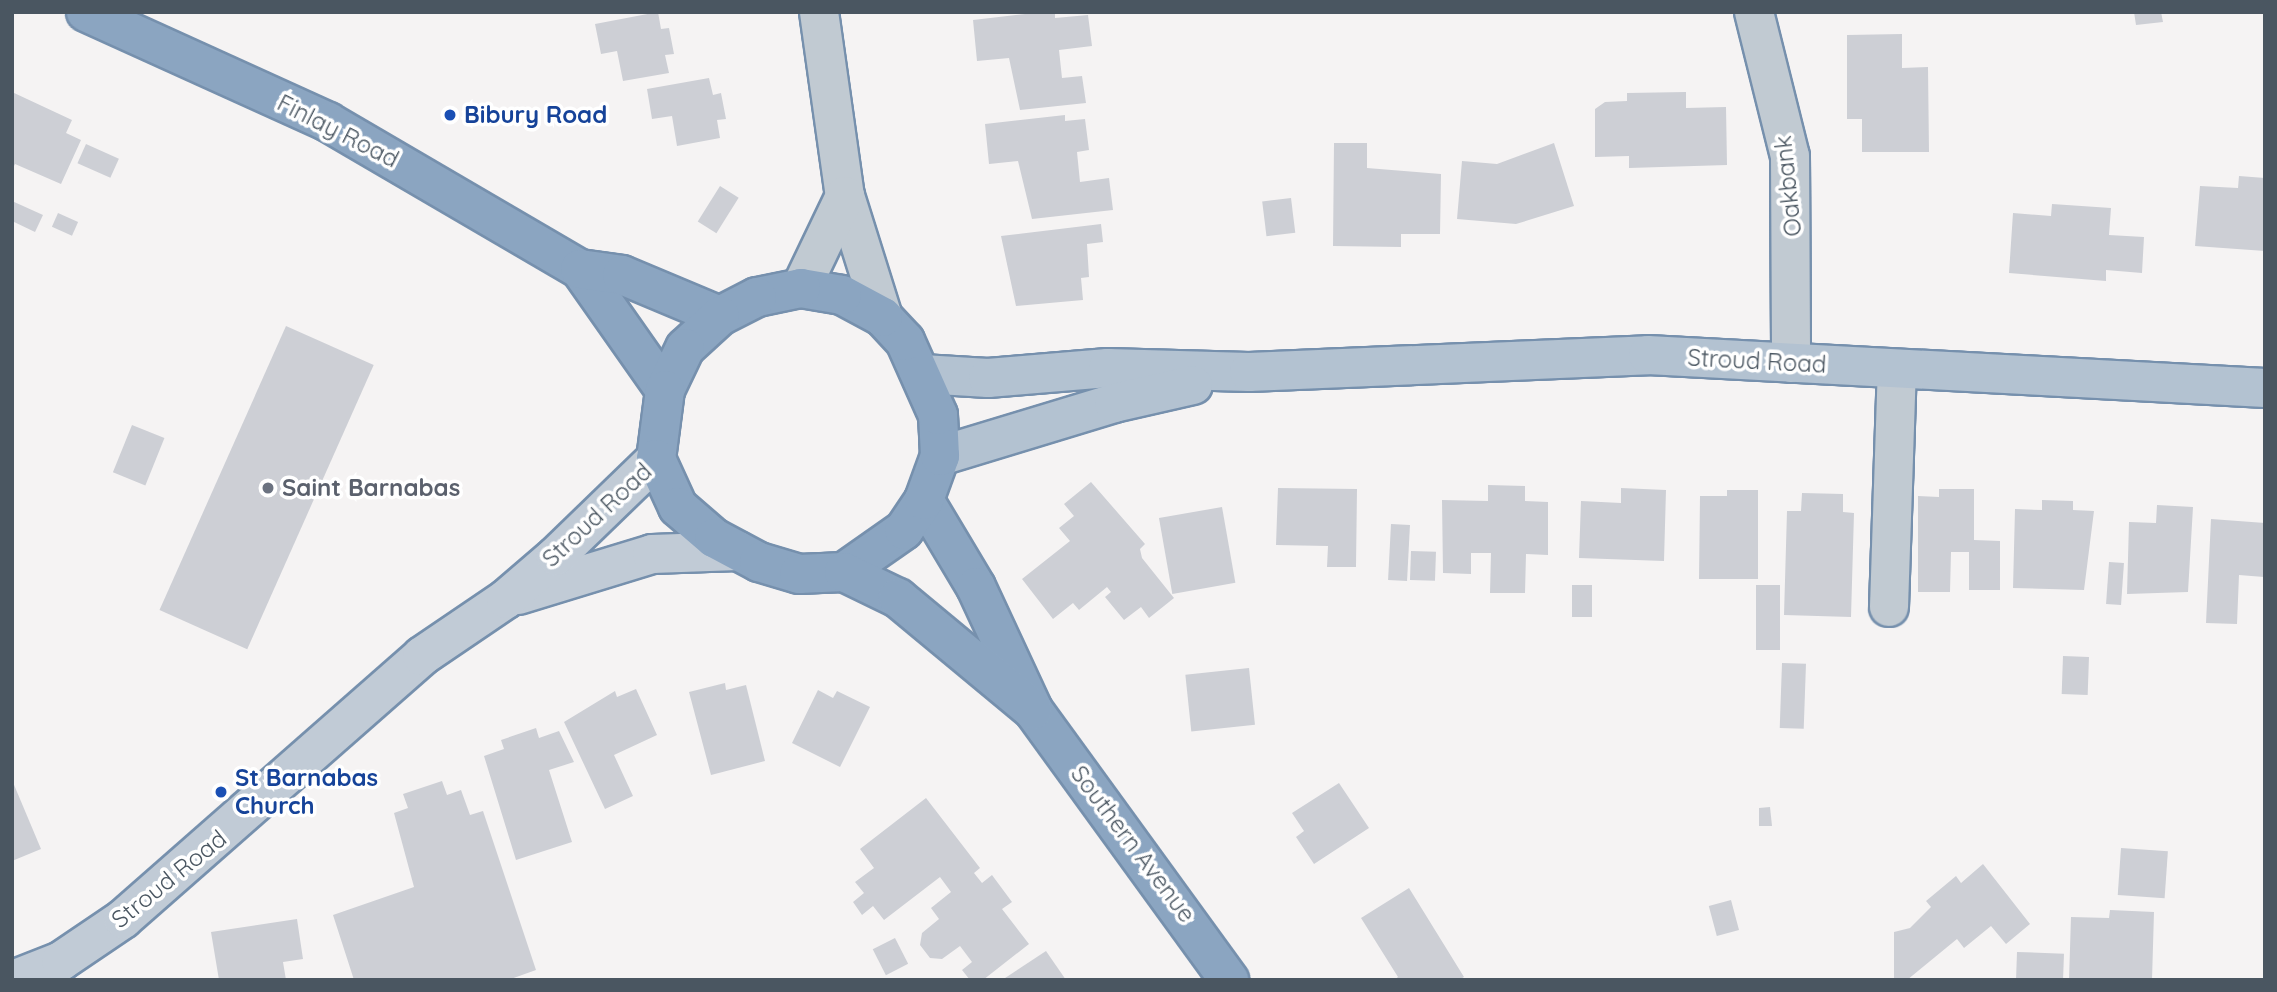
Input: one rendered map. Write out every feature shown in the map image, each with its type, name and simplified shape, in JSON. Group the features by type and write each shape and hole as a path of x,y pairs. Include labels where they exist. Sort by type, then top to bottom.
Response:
{"highway":[{"name":"Finlay Road","path":"86,12 328,122 580,269 622,275 720,316"},
{"name":"Finlay Road","path":"580,269 665,390"},
{"path":"844,572 904,530 925,500 940,456 938,415 905,341 883,317 842,295 801,288 757,298 720,316 685,348 665,390 656,459 678,506 738,551 799,574 844,572 898,598 1033,710"},
{"path":"925,500 976,587 1033,710"},
{"name":"Southern Avenue","path":"1033,710 1229,980"}],"main road":[{"name":"Stroud Road","path":"1249,372 1648,355 2265,388"},
{"path":"922,374 988,378 1108,368 1249,372"},
{"path":"940,456 1114,403 1249,372"},
{"name":"Stroud Road","path":"13,980 61,961 123,919 422,656 506,599 656,459"},
{"name":"Stroud Road","path":"506,599 652,554 738,551"}],"street":[{"path":"819,12 845,196 883,317"},
{"name":"Oakbank","path":"1754,12 1790,156 1791,363"},
{"path":"801,288 845,196"},
{"path":"1889,607 1897,370"}],"building":[{"path":"658,12 661,29 669,28 674,54 665,55 669,73 623,81 617,51 601,54 595,24"},
{"path":"1055,12 1055,18 1088,15 1092,46 1059,50 1062,78 1082,76 1086,103 1020,110 1009,58 977,61 973,20"},
{"path":"2134,12 2161,12 2163,22 2136,25"},
{"path":"1902,34 1902,68 1928,67 1929,152 1862,152 1862,119 1847,119 1847,35"},
{"path":"709,78 713,95 721,93 726,119 717,120 720,138 677,146 672,116 652,119 647,89"},
{"path":"12,92 72,120 66,133 81,140 61,184 15,164 12,170"},
{"path":"1686,92 1686,108 1726,107 1727,165 1629,168 1629,156 1595,157 1595,109 1605,102 1627,101 1627,93"},
{"path":"1065,115 1065,121 1085,119 1089,150 1077,152 1080,182 1109,178 1113,210 1032,219 1018,161 989,164 985,124"},
{"path":"1334,143 1367,143 1367,168 1441,174 1440,234 1401,234 1401,247 1333,246"},
{"path":"1554,143 1574,206 1516,224 1457,219 1462,161 1497,164"},
{"path":"86,144 119,159 110,178 77,163"},
{"path":"2239,176 2265,178 2265,251 2195,246 2200,186 2238,188"},
{"path":"720,186 739,198 716,233 698,222"},
{"path":"1291,198 1295,233 1266,236 1262,202"},
{"path":"12,201 43,215 35,232 12,221"},
{"path":"2052,204 2111,208 2109,235 2144,237 2142,273 2106,270 2106,281 2009,273 2013,213 2051,216"},
{"path":"58,213 78,222 72,236 52,227"},
{"path":"1101,224 1103,242 1087,244 1089,277 1081,278 1083,300 1016,306 1001,236"},
{"name":"Saint Barnabas","path":"286,326 374,365 247,649 160,610"},
{"path":"132,425 164,438 145,485 113,472"},
{"path":"1091,482 1145,544 1140,549 1142,558 1174,598 1149,618 1141,607 1124,620 1105,597 1111,592 1107,587 1079,610 1073,603 1053,619 1022,579 1070,541 1059,528 1074,516 1064,504"},
{"path":"1488,485 1525,486 1525,501 1548,502 1548,555 1526,554 1525,593 1490,593 1491,553 1471,553 1471,574 1443,573 1442,500 1488,501"},
{"path":"1278,488 1357,489 1356,567 1327,567 1328,546 1276,545"},
{"path":"1621,488 1666,490 1664,561 1579,558 1581,501 1621,503"},
{"path":"1939,489 1974,489 1974,540 2000,541 2000,590 1969,590 1969,552 1951,552 1950,592 1918,592 1918,496 1939,497"},
{"path":"1727,490 1758,490 1758,579 1699,579 1700,496 1727,496"},
{"path":"1802,493 1843,494 1843,512 1854,513 1851,617 1784,615 1787,511 1801,511"},
{"path":"2042,500 2073,501 2073,510 2094,511 2084,590 2013,588 2015,509 2042,510"},
{"path":"2157,505 2193,507 2188,592 2127,594 2129,522 2156,523"},
{"path":"1222,507 1235,583 1172,594 1159,518"},
{"path":"2211,519 2265,523 2264,577 2239,575 2237,624 2206,623"},
{"path":"1391,524 1410,525 1407,581 1388,580"},
{"path":"1411,551 1436,552 1435,581 1410,580"},
{"path":"2109,562 2124,563 2121,605 2106,604"},
{"path":"1572,585 1592,585 1592,617 1572,617"},
{"path":"1756,585 1780,585 1780,650 1756,650"},
{"path":"2063,656 2089,657 2088,695 2062,694"},
{"path":"1782,663 1806,664 1804,729 1780,728"},
{"path":"1249,668 1255,725 1191,731 1185,675"},
{"path":"725,683 726,690 746,685 765,761 711,775 689,692"},
{"path":"636,689 657,735 614,755 633,796 605,809 564,722 615,691 617,697"},
{"path":"818,690 833,698 837,691 870,707 840,767 792,743"},
{"path":"536,728 539,738 559,731 574,762 549,770 572,842 516,860 484,756 504,749 501,740"},
{"path":"12,780 41,849 12,861"},
{"path":"442,781 447,795 461,790 470,815 483,811 536,970 508,980 354,980 333,915 414,887 394,813 408,808 403,794"},
{"path":"1339,783 1369,828 1314,864 1296,837 1304,831 1292,813"},
{"path":"926,798 980,868 974,873 982,883 992,875 1012,902 1002,909 1029,944 983,980 970,980 962,970 972,962 960,946 942,959 930,958 920,945 922,933 939,919 931,908 951,892 940,877 884,920 873,906 862,915 853,902 864,893 855,882 874,868 860,849"},
{"path":"1770,807 1772,826 1759,826 1759,808"},
{"path":"2121,848 2168,851 2165,898 2118,895"},
{"path":"1983,864 2030,924 2006,944 1991,926 1964,948 1957,939 1907,980 1894,980 1894,932 1910,928 1931,907 1926,901 1956,876 1961,883"},
{"path":"1409,888 1464,977 1459,980 1394,980 1398,977 1361,918"},
{"path":"1731,900 1739,930 1717,936 1709,906"},
{"path":"2110,910 2154,912 2152,980 2069,980 2071,917 2109,918"},
{"path":"297,919 303,959 283,962 286,980 219,980 211,932"},
{"path":"895,938 908,964 886,975 873,949"},
{"path":"1046,951 1066,980 1002,980"},
{"path":"2017,952 2064,954 2063,980 2016,980"}],"place":[{"name":"Bibury Road","path":"450,115"},
{"name":"Saint Barnabas","path":"268,488"},
{"name":"St Barnabas Church","path":"221,792"}]}
